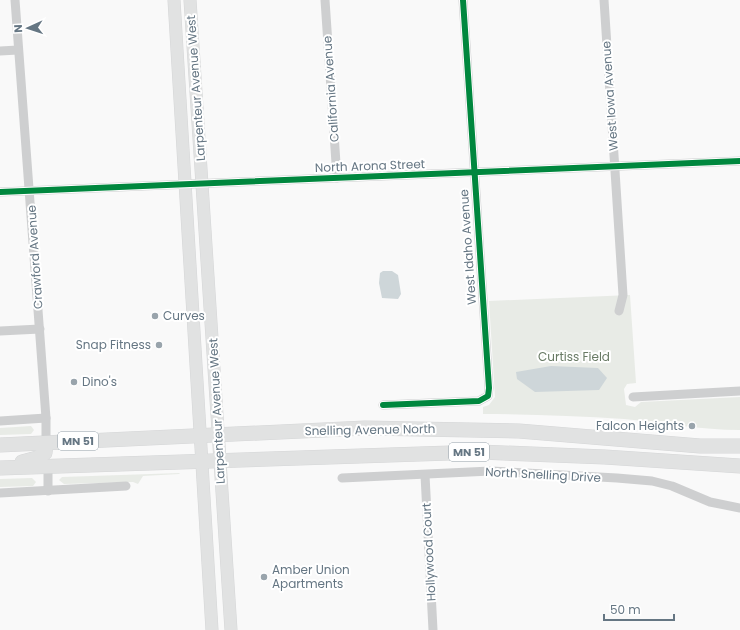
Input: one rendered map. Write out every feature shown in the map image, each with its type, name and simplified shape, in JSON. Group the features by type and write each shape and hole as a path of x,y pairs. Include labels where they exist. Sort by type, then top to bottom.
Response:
{"main road":[{"name":"Larpenteur Avenue West","path":"174,0 202,435 212,630"},
{"name":"Larpenteur Avenue West","path":"190,0 231,630"},
{"name":"Snelling Avenue North","path":"0,445 365,428 478,429 700,446 740,446"},
{"path":"4,468 42,455 45,453 46,443"},
{"name":"Snelling Avenue North","path":"4,468 203,460 480,452 605,457 740,466"}],"street":[{"name":"Crawford Avenue","path":"15,0 40,329 46,418 46,443"},
{"name":"California Avenue","path":"325,0 337,178"},
{"name":"West Idaho Avenue","path":"383,405 479,401 488,396 489,381 463,0"},
{"name":"West Iowa Avenue","path":"604,0 623,295 619,311"},
{"path":"0,51 18,50"},
{"name":"North Arona Street","path":"0,192 740,161"},
{"path":"0,331 40,329"},
{"path":"633,397 740,391"},
{"path":"0,421 46,418"},
{"path":"48,466 48,491"},
{"name":"North Snelling Drive","path":"342,478 508,471 652,481 672,486 710,502 740,508"},
{"name":"Hollywood Court","path":"425,475 433,630"},
{"path":"0,494 126,486"}],"green space":[{"name":"Curtiss Field","path":"630,295 636,383 627,384 624,389 626,405 635,407 641,402 740,397 740,430 696,428 624,419 554,415 483,414 483,407 489,405 495,397 489,301"},
{"path":"31,426 34,430 31,434 0,435 0,428"},
{"path":"180,473 143,476 138,484 133,482 64,484 59,480 62,477"},
{"path":"32,478 36,482 33,486 0,487 0,479"}],"shaded area":[{"path":"383,271 392,271 398,275 401,294 398,299 382,298 379,283 380,273"},
{"path":"551,366 598,368 607,378 599,390 535,392 517,379 516,372"}],"cycle path":[{"path":"383,405 479,401 488,396 489,388 463,0"},
{"path":"0,192 740,161"}],"place":[{"name":"Curves","path":"155,316"},
{"name":"Snap Fitness","path":"159,345"},
{"name":"Dino's","path":"74,382"},
{"name":"Falcon Heights","path":"692,426"},
{"name":"Amber Union Apartments","path":"264,577"}]}
